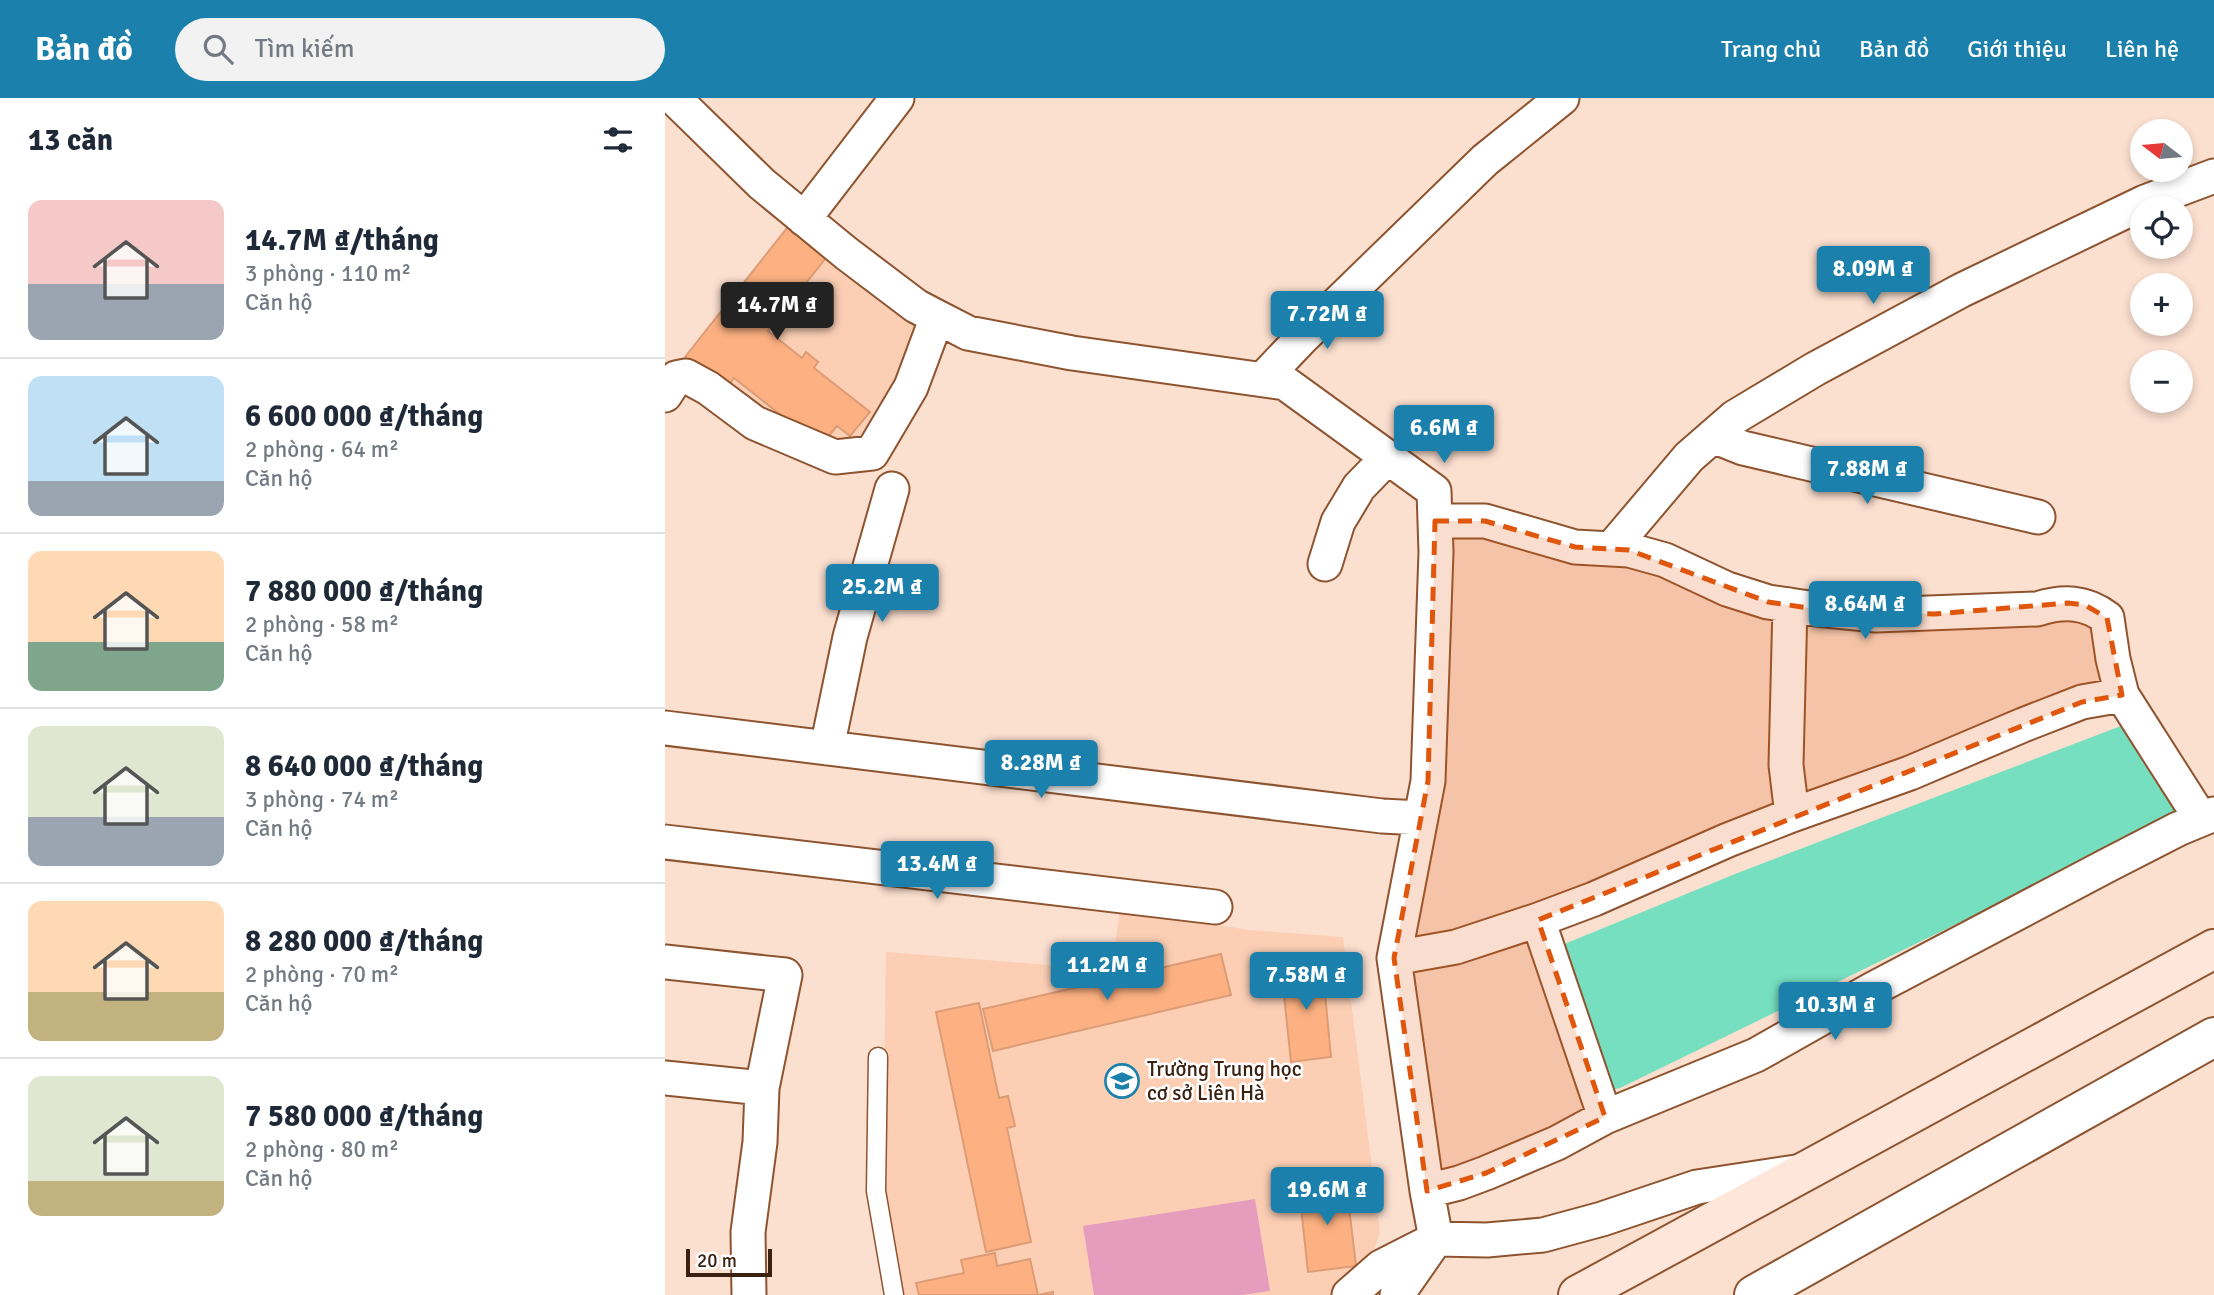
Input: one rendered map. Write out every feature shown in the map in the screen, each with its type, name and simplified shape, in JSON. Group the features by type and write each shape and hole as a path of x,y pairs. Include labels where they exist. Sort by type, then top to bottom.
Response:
{"main road":[{"path":"1578,1295 2214,949"}],"street":[{"path":"674,98 762,184 804,219 916,306 937,317 968,333 1059,351 1285,383 1434,491 1428,781 1394,958 1436,1239 1397,1295"},
{"path":"804,219 897,98"},
{"path":"1263,379 1485,160 1562,98"},
{"path":"1612,548 1689,457 1735,417 1938,302 2145,202 2214,176"},
{"path":"669,382 681,376 693,379 755,422 835,457 872,453 911,387 937,317"},
{"path":"1713,436 1743,448 2038,517"},
{"path":"1325,564 1338,522 1359,487 1388,457"},
{"path":"827,748 850,637 892,489"},
{"path":"1427,1191 1459,1184 1486,1173 1557,1143 1605,1117 1756,1055 1871,990 2108,864 2207,817 2122,695 2107,618 2085,604 2052,604 2036,609 1876,615 1790,606 1727,589 1665,559 1612,548 1565,545 1485,522 1435,521"},
{"path":"1790,606 1786,765 1792,814"},
{"path":"1394,958 1456,947 1538,920 1594,899 1792,814 1910,774 2082,702 2122,695"},
{"path":"665,728 1273,800 1383,816 1421,818"},
{"path":"665,842 1215,907"},
{"path":"1538,920 1605,1117"},
{"path":"665,962 785,975 762,1088 760,1142 748,1232 749,1295"},
{"path":"1754,1295 2214,1037"},
{"path":"665,1078 762,1088"},
{"path":"1349,1295 1381,1267 1436,1239 1487,1240 1543,1235 1602,1219 1697,1187 1808,1171"}],"lane":[{"path":"878,1057 876,1191 894,1295"}],"highlighted area":[{"path":"1435,521 1485,521 1575,547 1629,550 1768,602 1816,609 1934,614 2068,603 2085,605 2107,618 2122,695 2082,702 1538,920 1605,1117 1486,1173 1427,1191 1394,958 1428,781"}],"shaded area":[{"path":"795,218 928,328 870,448 820,446 726,389"},
{"name":"Trường Trung học cơ sở Liên Hà","path":"1120,908 1248,930 1343,937 1380,1232 1370,1262 1338,1295 904,1295 882,1192 886,952 1112,970"},
{"path":"1255,1199 1270,1291 1242,1295 1094,1295 1083,1226"}],"water":[{"path":"2126,724 2179,818 1611,1090 1562,945 1735,874"}],"building":[{"path":"795,218 833,249 768,331 802,358 806,352 818,362 814,368 870,412 850,436 837,426 823,443 810,438 734,378 726,389 685,357"},
{"path":"1221,954 1231,995 993,1051 983,1009"},
{"path":"1322,962 1331,1057 1291,1062 1281,966"},
{"path":"979,1003 999,1098 1008,1096 1015,1126 1007,1128 1031,1242 986,1252 936,1012"},
{"path":"1346,1182 1356,1266 1308,1272 1299,1188"},
{"path":"995,1253 997,1266 1030,1259 1038,1295 919,1295 916,1283 964,1273 961,1260"}],"place":[{"name":"Trường Trung học cơ sở Liên Hà","path":"1122,1081"}]}
